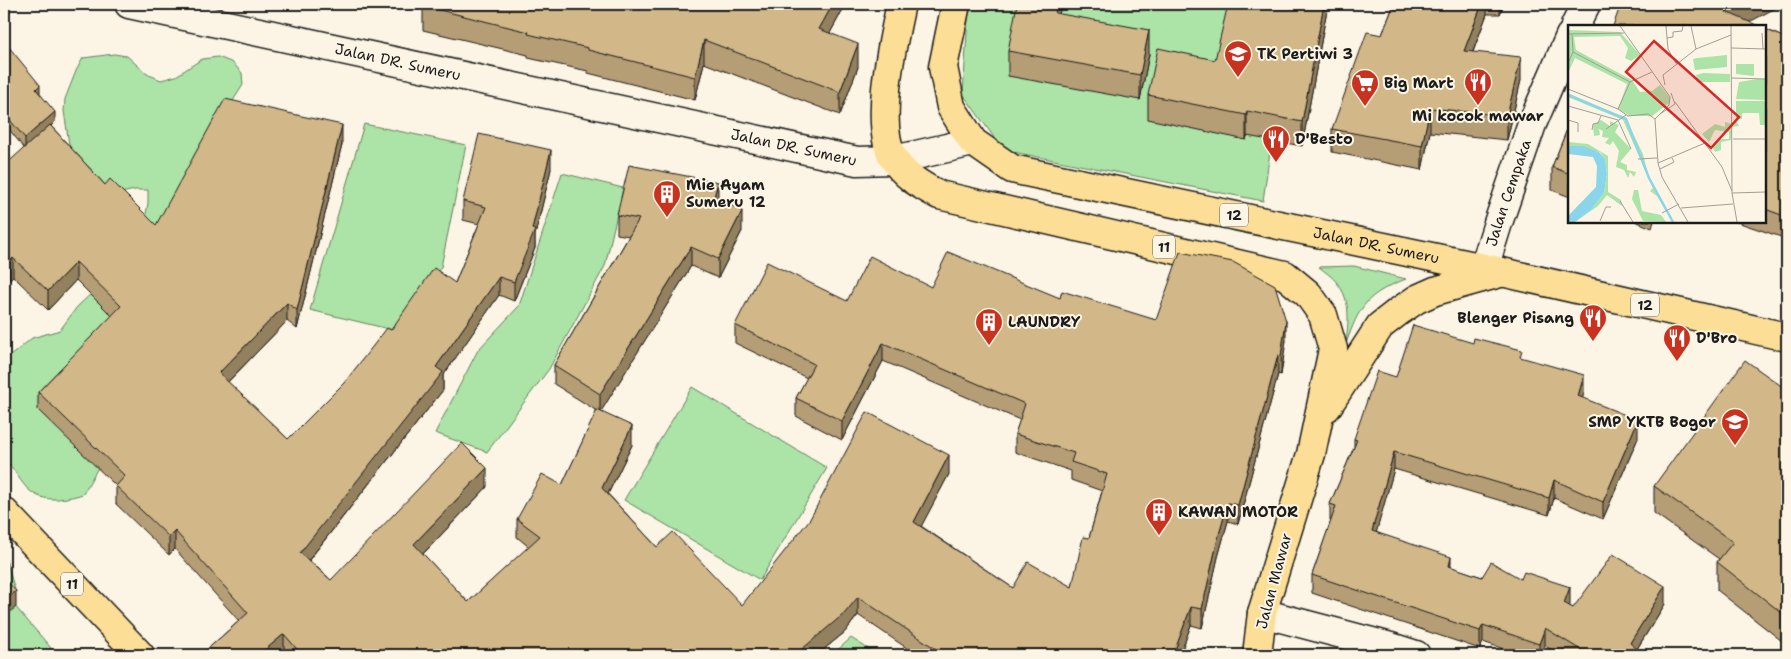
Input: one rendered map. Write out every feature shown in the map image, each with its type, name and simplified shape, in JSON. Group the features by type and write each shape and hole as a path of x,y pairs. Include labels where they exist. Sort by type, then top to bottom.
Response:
{"main road":[{"name":"11","path":"901,4 887,79 886,139 894,160 915,182 939,196 1285,274 1308,294 1323,314 1333,349 1318,420"},
{"path":"956,4 943,67 951,108 973,142"},
{"name":"Jalan DR. Sumeru","path":"973,142 1012,169 1493,270 1787,337"},
{"path":"1318,420 1364,347 1380,326 1417,298 1493,270"},
{"name":"Jalan Mawar","path":"1257,655 1262,614 1312,454 1318,420"},
{"name":"11","path":"4,512 140,655"}],"street":[{"name":"Jalan DR. Sumeru","path":"129,4 857,161 894,160 973,142"},
{"path":"1576,25 1586,4"},
{"name":"Jalan Cempaka","path":"1493,270 1498,223 1532,124 1568,41"},
{"path":"1262,614 1416,655"}],"green space":[{"path":"972,4 1327,4 1284,53 1263,201 1003,150 963,94 968,17"},
{"path":"114,54 127,56 147,74 161,80 176,76 202,59 218,57 233,63 242,73 243,85 229,107 104,457 83,494 60,499 45,498 31,492 9,464 4,484 4,365 9,357 32,338 60,330 77,307 98,287 145,219 148,190 135,190 111,195 70,151 64,111 65,99 76,71 83,58"},
{"path":"364,124 466,145 441,267 397,331 310,310"},
{"path":"562,173 623,188 605,266 549,369 487,452 435,433 478,350 519,306"},
{"path":"1354,266 1406,279 1382,290 1366,303 1355,320 1346,344 1348,312 1345,297 1335,281 1319,267"},
{"path":"692,387 827,468 760,580 624,500"},
{"path":"4,553 15,590 4,596"},
{"path":"14,605 57,655 4,655 4,614"},
{"path":"851,638 878,655 832,655"}],"building":[{"path":"423,4 833,4 819,29 858,44 840,92 704,40 695,77 528,34 529,32 423,6"},
{"path":"1017,4 1057,4 1055,13 1149,30 1140,75 1008,51"},
{"path":"1228,4 1324,4 1302,122 1247,111 1246,115 1148,95 1158,48 1215,60"},
{"path":"1394,4 1482,4 1464,51 1521,57 1507,116 1430,108 1422,146 1332,129 1367,32 1382,35"},
{"path":"1621,4 1741,4 1726,12 1757,25 1613,25"},
{"path":"1766,29 1787,39 1787,217 1766,209"},
{"path":"4,41 40,85 36,89 55,112 25,138 4,113 4,102 6,100 4,98"},
{"path":"225,99 342,125 297,310 287,303 219,373 288,439 344,383 387,328 391,330 434,268 455,283 486,207 463,201 479,134 551,150 532,229 535,230 514,282 499,277 436,367 443,372 300,553 331,580 462,443 487,468 414,544 468,602 540,536 517,519 542,474 562,485 597,410 632,426 602,488 657,547 673,532 742,605 810,519 867,412 949,455 914,522 1013,588 1028,562 1072,587 1083,537 1089,538 1107,474 1071,462 1074,453 1015,434 1025,404 883,343 842,421 796,398 814,364 735,325 767,262 847,301 870,256 931,287 948,252 1060,298 1062,291 1156,320 1180,252 1233,262 1275,285 1286,321 1281,356 1278,355 1238,505 1228,503 1202,609 1191,607 1173,655 945,655 858,597 845,613 795,655 302,655 284,634 259,655 205,655 203,653 248,613 175,531 169,537 116,486 125,476 38,392 121,306 76,262 48,291 13,258 4,267 4,166 50,125 105,185 110,179 156,225"},
{"path":"1568,127 1568,173 1552,167"},
{"path":"629,165 718,182 714,197 742,211 718,259 691,247 600,394 554,365 639,219 617,215"},
{"path":"1413,325 1473,343 1474,338 1522,350 1520,357 1584,375 1578,396 1638,420 1603,502 1554,480 1549,498 1394,452 1372,531 1451,557 1449,566 1482,577 1491,562 1521,579 1524,572 1570,587 1564,603 1573,608 1613,554 1665,586 1630,643 1644,655 1589,655 1545,628 1539,644 1483,625 1480,631 1312,575 1336,506 1330,504 1357,440 1354,439 1377,371 1396,377"},
{"name":"SMP YKTB Bogor","path":"1745,360 1787,390 1787,617 1717,562 1733,542 1654,486"},
{"path":"4,578 16,591 4,601"}],"place":[{"name":"TK Pertiwi 3","path":"1238,78"},
{"name":"Mi kocok mawar","path":"1478,106"},
{"name":"Big Mart","path":"1365,107"},
{"name":"D'Besto","path":"1276,163"},
{"name":"Mie Ayam Sumeru 12","path":"667,218"},
{"name":"Blenger Pisang","path":"1593,342"},
{"name":"LAUNDRY","path":"989,346"},
{"name":"D'Bro","path":"1677,362"},
{"name":"SMP YKTB Bogor","path":"1735,446"},
{"name":"KAWAN MOTOR","path":"1159,536"}]}
